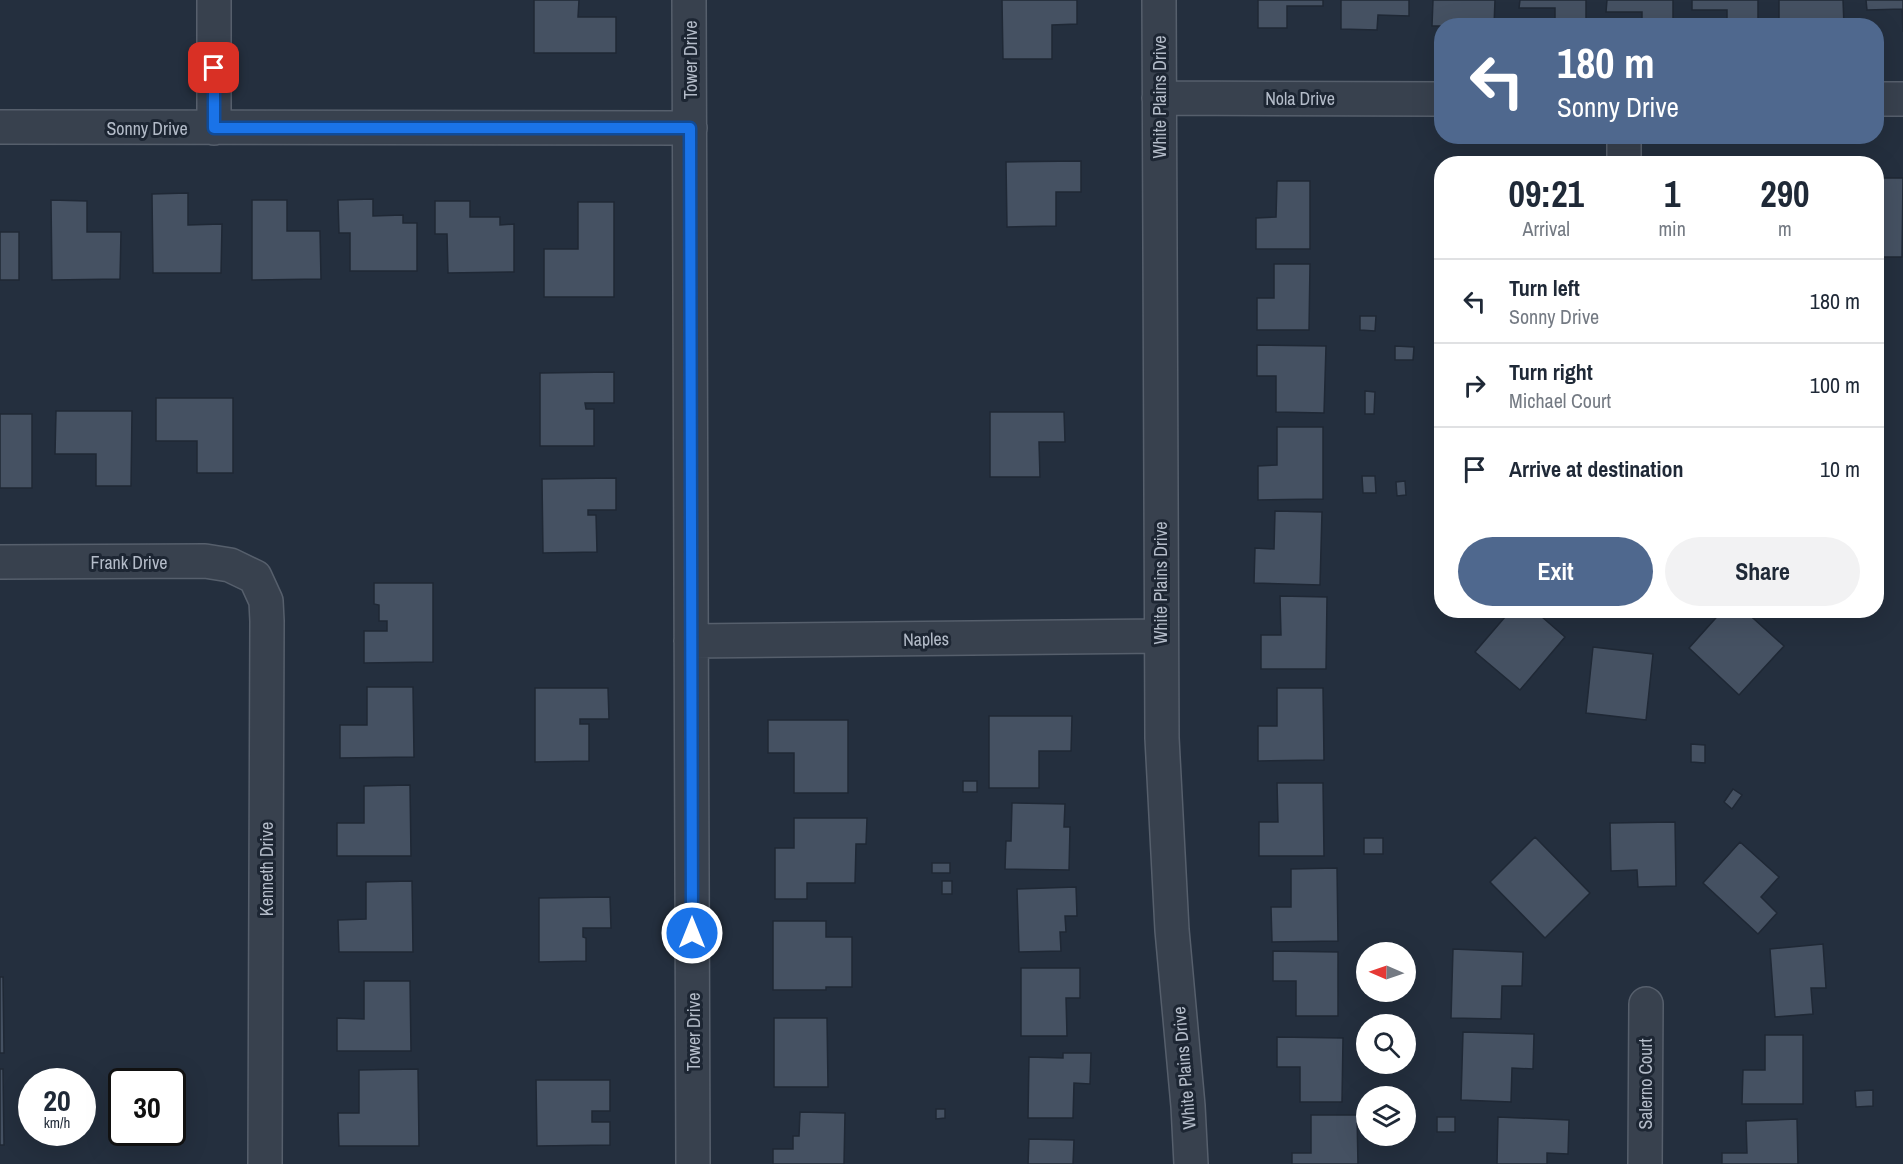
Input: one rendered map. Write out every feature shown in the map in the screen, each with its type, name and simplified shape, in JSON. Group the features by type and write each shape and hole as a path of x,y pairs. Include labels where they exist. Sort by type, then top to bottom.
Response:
{"street":[{"path":"214,0 214,128"},
{"name":"Tower Drive","path":"689,0 693,1164"},
{"name":"White Plains Drive","path":"1159,0 1161,636 1166,836 1191,1164"},
{"name":"Nola Drive","path":"1159,98 1434,99"},
{"path":"1884,99 1903,99"},
{"name":"Sonny Drive","path":"0,128 690,128"},
{"name":"Frank Drive","path":"0,562 205,561 230,565 255,577"},
{"name":"Kenneth Drive","path":"255,577 266,601 267,621 265,1164"},
{"name":"Naples","path":"691,641 1161,636"},
{"name":"Salerno Court","path":"1645,1164 1646,1004"}],"building":[{"path":"534,0 579,0 578,17 616,17 616,53 534,53"},
{"path":"1002,0 1077,0 1077,24 1052,25 1052,59 1003,59"},
{"path":"1258,0 1323,0 1323,6 1287,6 1287,28 1258,28"},
{"path":"1341,0 1409,0 1409,16 1378,15 1377,30 1341,29"},
{"path":"1433,0 1495,0 1494,18 1434,18 1434,26 1432,26"},
{"path":"1520,0 1586,0 1586,18 1555,18 1555,8 1519,8"},
{"path":"1607,0 1673,0 1673,18 1642,18 1642,12 1606,12"},
{"path":"1692,0 1758,0 1758,18 1727,18 1727,10 1692,10"},
{"path":"1779,0 1843,0 1844,18 1779,18"},
{"path":"1866,0 1903,0 1903,32 1902,9 1867,10"},
{"path":"1081,161 1081,192 1056,192 1056,226 1007,227 1006,162"},
{"path":"1884,178 1903,178 1902,257 1884,257"},
{"path":"1277,181 1310,181 1310,249 1256,249 1256,218 1276,217"},
{"path":"188,193 188,225 222,224 221,273 153,273 152,194"},
{"path":"373,199 373,216 403,215 403,223 417,223 417,271 350,271 350,233 339,233 338,200"},
{"path":"51,200 87,201 87,232 121,232 120,279 52,280"},
{"path":"252,200 287,200 287,231 320,231 321,279 252,280"},
{"path":"435,201 470,201 470,217 500,217 500,225 514,224 514,272 448,273 447,234 435,234"},
{"path":"578,202 614,202 614,297 544,297 544,249 578,249"},
{"path":"0,232 19,232 19,280 0,280"},
{"path":"1274,264 1310,264 1309,330 1257,330 1257,298 1274,298"},
{"path":"1360,316 1376,316 1375,331 1360,330"},
{"path":"1257,345 1326,346 1324,413 1276,412 1276,376 1257,376"},
{"path":"1395,346 1414,347 1413,360 1395,360"},
{"path":"614,372 614,403 585,403 586,409 594,409 594,446 540,446 540,373"},
{"path":"1365,391 1375,392 1374,414 1365,414"},
{"path":"156,398 233,398 233,473 197,473 197,441 156,441"},
{"path":"56,411 132,411 131,486 96,486 96,454 55,454"},
{"path":"990,412 1064,412 1065,442 1039,442 1040,477 990,477"},
{"path":"0,414 32,414 32,488 0,488"},
{"path":"1277,427 1323,427 1323,499 1258,500 1258,466 1277,465"},
{"path":"1362,476 1375,476 1376,493 1363,493"},
{"path":"616,478 616,510 588,510 588,515 596,515 597,552 543,553 542,479"},
{"path":"1405,481 1406,495 1397,496 1396,482"},
{"path":"1275,511 1322,512 1320,585 1254,583 1255,548 1274,549"},
{"path":"374,583 433,583 433,662 364,663 364,631 387,631 387,621 379,621 379,605 374,604"},
{"path":"1280,596 1327,597 1326,669 1261,669 1261,635 1281,635"},
{"path":"1504,618 1543,618 1565,637 1520,690 1475,652"},
{"path":"1716,618 1753,618 1784,646 1739,695 1689,648"},
{"path":"1593,647 1653,654 1646,720 1586,713"},
{"path":"367,687 413,687 414,757 340,758 340,725 367,725"},
{"path":"535,688 608,688 609,719 580,719 580,724 589,724 589,761 535,762"},
{"path":"1277,688 1323,688 1324,760 1258,761 1258,726 1277,726"},
{"path":"989,716 1072,716 1071,751 1039,751 1039,788 989,788"},
{"path":"768,720 848,720 848,793 794,793 794,753 768,753"},
{"path":"1691,744 1705,745 1705,763 1691,762"},
{"path":"963,781 977,781 977,792 963,792"},
{"path":"1277,783 1323,783 1324,856 1259,856 1259,822 1278,822"},
{"path":"410,785 411,856 337,856 337,823 364,823 364,786"},
{"path":"1733,789 1742,795 1732,809 1724,802"},
{"path":"1012,803 1065,804 1064,827 1070,827 1069,870 1005,869 1006,841 1011,841"},
{"path":"794,818 867,818 866,844 856,844 855,883 807,883 807,899 775,899 775,848 794,848"},
{"path":"1675,822 1676,886 1638,887 1637,870 1611,871 1610,823"},
{"path":"1535,837 1590,893 1545,938 1490,882"},
{"path":"1364,838 1383,838 1383,854 1364,854"},
{"path":"1740,842 1779,877 1761,897 1777,913 1758,934 1703,883"},
{"path":"932,863 950,863 950,873 932,873"},
{"path":"1337,868 1338,941 1272,942 1271,907 1291,907 1291,869"},
{"path":"412,881 413,952 339,952 338,920 366,919 366,882"},
{"path":"942,881 952,881 952,894 942,894"},
{"path":"1076,887 1077,916 1065,916 1066,932 1060,932 1061,951 1019,952 1017,889"},
{"path":"610,897 611,928 583,928 583,937 586,938 586,961 539,962 539,898"},
{"path":"773,921 826,921 826,937 852,937 852,987 826,987 826,990 773,990"},
{"path":"1823,944 1826,988 1811,988 1813,1014 1775,1017 1770,949"},
{"path":"1453,949 1523,952 1522,986 1502,986 1501,1019 1451,1018"},
{"path":"1273,951 1338,952 1338,1016 1296,1016 1296,981 1273,981"},
{"path":"1021,968 1080,968 1080,998 1066,998 1067,1036 1021,1036"},
{"path":"0,977 3,977 4,1053 0,1053"},
{"path":"364,981 410,981 411,1051 337,1051 337,1018 364,1019"},
{"path":"774,1018 827,1018 828,1087 774,1087"},
{"path":"1463,1032 1534,1034 1533,1069 1512,1068 1511,1102 1461,1100"},
{"path":"1765,1035 1803,1035 1803,1104 1742,1104 1743,1070 1765,1070"},
{"path":"1277,1037 1343,1038 1342,1102 1300,1102 1300,1067 1277,1067"},
{"path":"1063,1053 1091,1053 1090,1084 1074,1083 1073,1118 1028,1118 1029,1057 1063,1058"},
{"path":"0,1069 3,1069 4,1145 0,1145"},
{"path":"418,1069 419,1146 339,1146 338,1113 359,1113 359,1070"},
{"path":"536,1080 610,1080 610,1111 592,1111 592,1122 610,1122 610,1145 537,1146"},
{"path":"1873,1090 1873,1106 1856,1107 1855,1091"},
{"path":"936,1109 945,1109 945,1118 936,1119"},
{"path":"800,1112 845,1113 844,1164 773,1164 773,1149 793,1149 793,1136 799,1136"},
{"path":"1311,1115 1356,1115 1358,1164 1292,1164 1292,1153 1311,1153"},
{"path":"1437,1117 1455,1117 1455,1132 1437,1132"},
{"path":"1498,1117 1569,1120 1568,1154 1547,1153 1547,1164 1497,1164"},
{"path":"1797,1119 1798,1164 1722,1164 1722,1153 1747,1153 1746,1121"},
{"path":"1029,1139 1074,1140 1073,1164 1028,1164"}],"route":[{"path":"214,68 214,128 690,128 692,933"}]}
